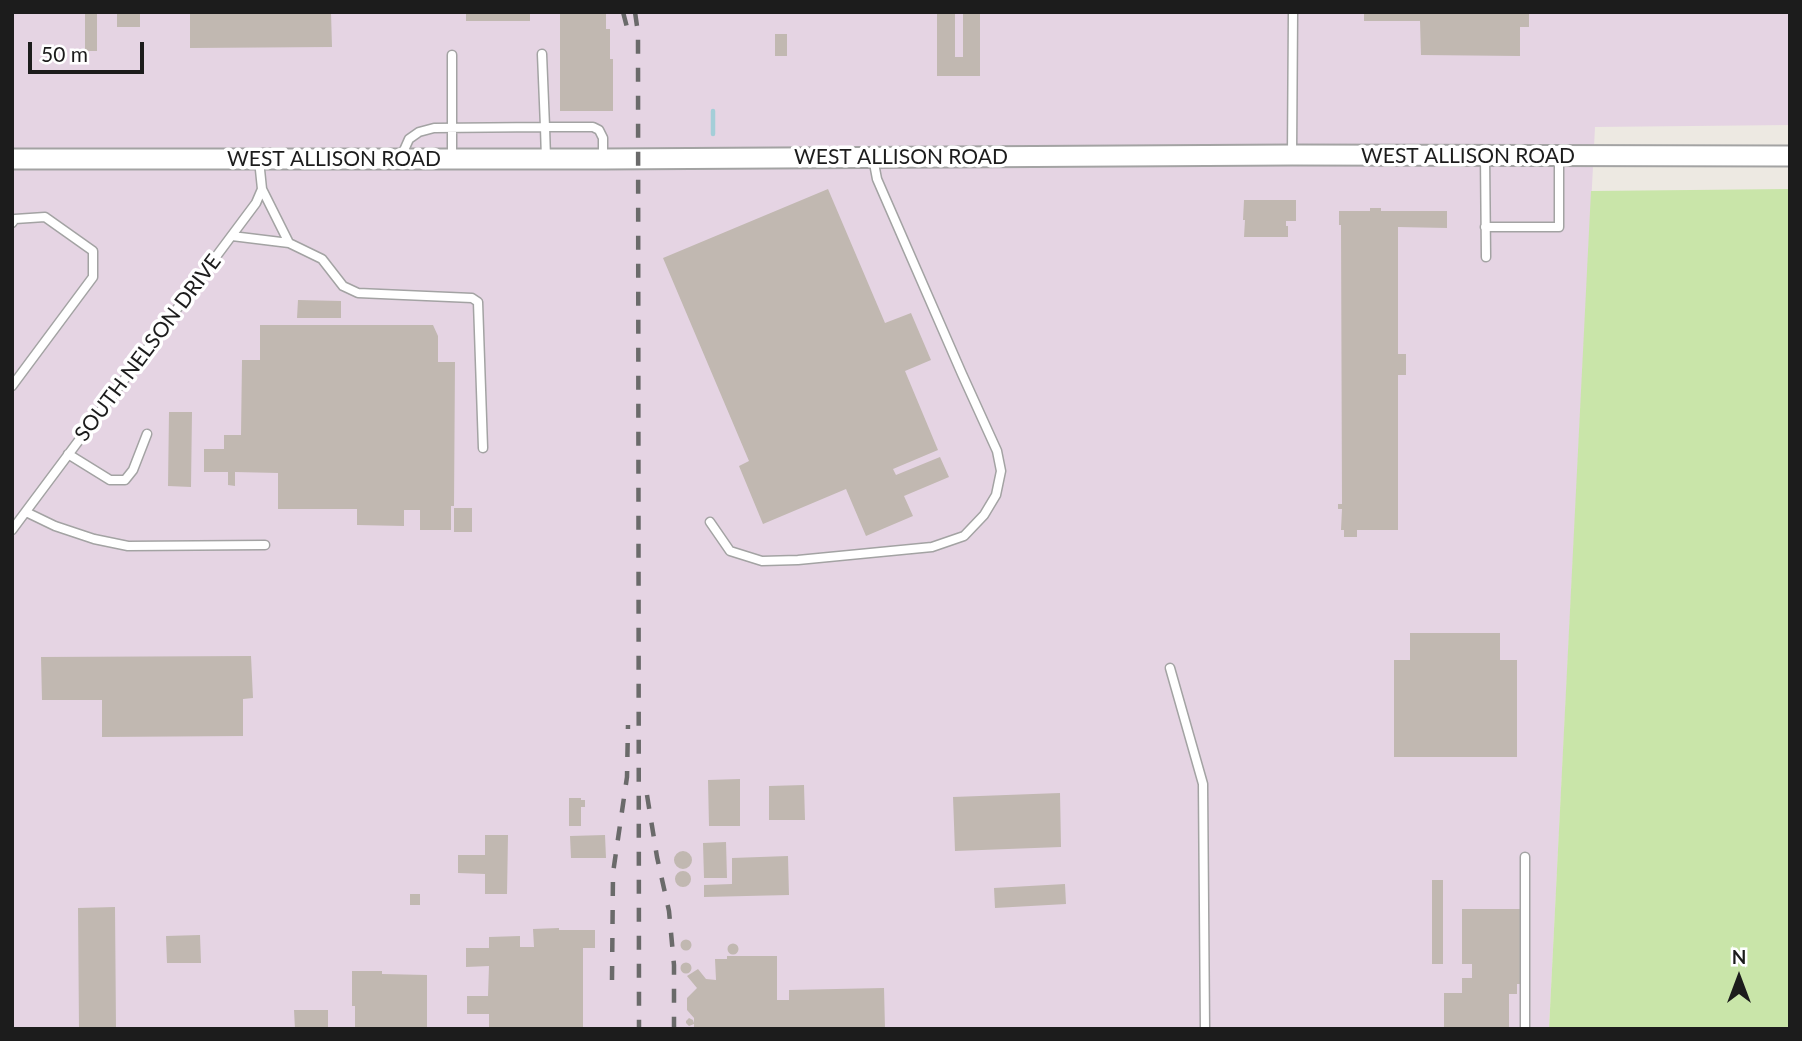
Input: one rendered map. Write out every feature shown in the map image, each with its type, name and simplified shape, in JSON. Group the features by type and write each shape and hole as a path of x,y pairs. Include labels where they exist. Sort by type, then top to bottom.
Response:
{"street":[{"name":"WEST ALLISON ROAD","path":"12,159 1790,156"}],"lane":[{"path":"1292,155 1293,12"},
{"path":"542,54 545,159"},
{"path":"452,55 452,159"},
{"path":"400,159 409,139 419,132 434,128 593,127 599,130 603,138 604,159"},
{"path":"1485,155 1486,257"},
{"path":"1485,227 1559,227 1559,156"},
{"path":"710,522 730,551 762,561 798,561 932,547 964,536 984,515 996,495 1001,471 998,451 877,179 873,158"},
{"path":"259,159 262,189 289,243"},
{"name":"SOUTH NELSON DRIVE","path":"12,530 232,236 256,203 262,189"},
{"path":"12,223 15,219 45,217 93,251 93,277 12,386"},
{"path":"232,236 289,243 322,260 343,286 358,293 472,298 478,302 483,447"},
{"path":"68,454 110,480 125,480 133,470 147,434"},
{"path":"26,512 55,526 94,539 128,546 265,545"},
{"path":"1170,668 1203,784 1205,1029"},
{"path":"1525,857 1525,1029"}],"shaded area":[{"path":"12,12 1790,12 1790,125 1595,127 1549,1029 12,1029"}],"green space":[{"path":"1790,189 1790,1029 1549,1029 1591,191"}],"building":[{"path":"85,12 97,12 97,51 85,51"},
{"path":"117,12 140,12 140,27 117,27"},
{"path":"190,12 331,12 332,47 190,48"},
{"path":"466,12 530,12 530,21 466,21"},
{"path":"560,12 606,12 606,29 610,29 610,59 613,59 613,111 560,111"},
{"path":"937,12 955,12 955,57 963,57 963,14 980,14 980,76 937,76"},
{"path":"1364,12 1529,12 1529,27 1520,27 1520,56 1421,55 1420,21 1364,21"},
{"path":"775,34 787,34 787,56 775,56"},
{"path":"828,189 885,323 911,313 931,360 905,371 938,450 893,469 896,475 940,457 949,477 904,496 913,516 866,536 846,489 763,524 739,466 749,461 663,258"},
{"path":"1244,200 1296,200 1296,221 1286,221 1288,237 1244,237"},
{"path":"1370,208 1381,208 1381,211 1447,211 1447,228 1398,227 1398,354 1406,354 1406,375 1398,375 1398,530 1357,530 1357,537 1344,537 1344,530 1341,530 1342,509 1338,509 1338,504 1342,504 1339,211 1370,211"},
{"path":"298,300 341,301 341,318 297,318"},
{"path":"260,325 433,325 438,336 438,362 455,362 454,506 451,506 451,530 420,530 420,510 404,510 404,526 357,525 357,509 278,509 278,473 235,472 235,486 228,485 228,472 204,472 204,449 224,449 224,435 241,435 242,360 260,360"},
{"path":"169,412 192,412 191,487 168,486"},
{"path":"454,508 472,508 472,532 454,532"},
{"path":"1410,633 1500,633 1500,660 1517,660 1517,757 1394,757 1394,660 1410,660"},
{"path":"251,656 253,698 243,699 243,736 102,737 102,700 42,700 41,657"},
{"path":"740,779 740,826 709,826 708,780"},
{"path":"804,785 805,820 769,820 769,786"},
{"path":"1060,793 1061,847 955,851 953,797"},
{"path":"569,798 585,800 585,807 581,807 581,826 569,826"},
{"path":"485,835 508,835 507,894 485,894 485,874 458,873 458,855 485,855"},
{"path":"605,835 606,858 571,858 570,836"},
{"path":"726,842 727,878 704,878 703,843"},
{"path":"683,851 689,854 692,860 689,866 683,869 677,866 674,860 677,854"},
{"path":"788,856 789,895 704,897 704,885 732,884 732,858"},
{"path":"680,871 686,871 691,879 689,885 680,887 675,882 675,876"},
{"path":"1432,880 1443,880 1443,964 1432,964"},
{"path":"1065,884 1066,904 995,908 994,888"},
{"path":"410,894 420,894 420,905 410,905"},
{"path":"115,907 116,1029 79,1029 78,908"},
{"path":"1462,909 1522,909 1522,984 1517,984 1517,994 1509,994 1509,1029 1444,1029 1444,993 1462,993 1462,978 1472,978 1472,964 1462,964"},
{"path":"533,929 595,930 595,948 583,948 583,1029 489,1029 489,1014 467,1014 467,996 488,996 489,966 466,967 466,948 489,948 489,937 520,936 520,947 534,947"},
{"path":"200,935 201,963 167,963 166,936"},
{"path":"686,940 690,941 690,949 686,950 682,949 681,945 682,941"},
{"path":"733,944 737,945 737,953 733,954 729,953 728,949 729,945"},
{"path":"727,956 777,956 777,1000 789,1000 789,990 884,988 885,1029 694,1029 694,1024 689,1026 686,1023 689,1018 694,1023 694,1018 687,1010 687,998 697,988 687,976 698,969 706,979 716,980 715,959 727,959"},
{"path":"686,963 690,964 690,972 686,973 682,972 681,968 682,964"},
{"path":"352,971 427,975 427,1029 355,1029"},
{"path":"294,1010 328,1010 328,1029 295,1029"}],"waterway":[{"path":"713,111 713,134"}],"railway":[{"path":"623,12 630,39"},
{"path":"635,12 638,33 639,1029"},
{"path":"612,980 613,873 627,777 628,725"},
{"path":"647,795 669,911 674,965 674,1029"}]}
